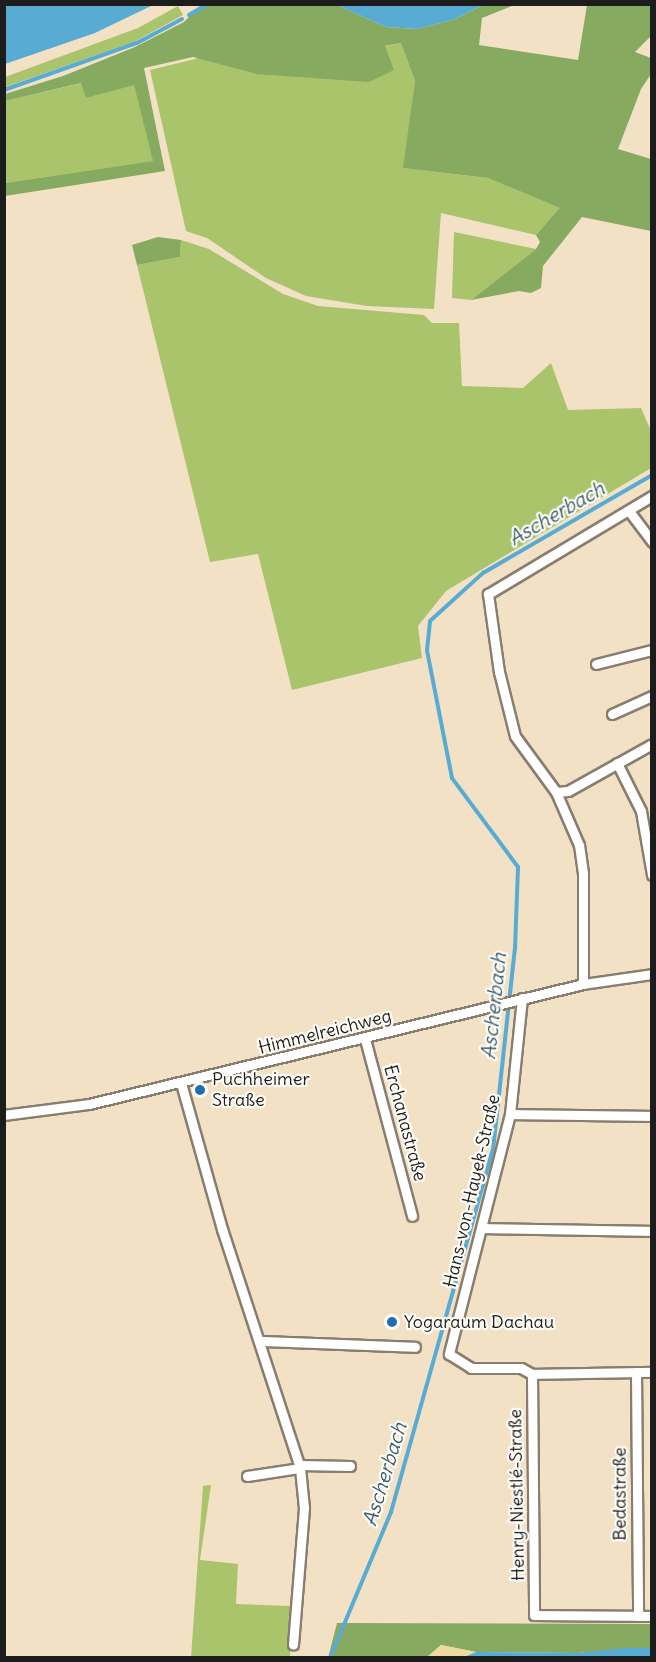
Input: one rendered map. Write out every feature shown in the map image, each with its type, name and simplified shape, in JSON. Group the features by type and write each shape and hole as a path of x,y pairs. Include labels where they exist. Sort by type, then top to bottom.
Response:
{"street":[{"path":"583,984 583,873 579,846 556,792 515,736 499,672 488,594 651,496"},
{"path":"629,511 651,542"},
{"path":"596,664 651,650"},
{"path":"612,714 651,696"},
{"path":"556,792 568,790 651,744"},
{"path":"617,763 641,811 651,875"},
{"name":"Himmelreichweg","path":"4,1114 90,1104 365,1039 583,984 651,974"},
{"name":"Hans-von-Hayek-Straße","path":"519,999 510,1114 449,1354 471,1368 521,1368 532,1374"},
{"name":"Erchanastraße","path":"365,1039 412,1216"},
{"path":"181,1083 222,1229 261,1341 300,1467 304,1508 293,1645"},
{"path":"510,1114 651,1116"},
{"path":"482,1228 651,1231"},
{"path":"261,1341 414,1347"},
{"name":"Bedastraße","path":"636,1372 638,1616"},
{"path":"532,1374 651,1372"},
{"name":"Henry-Niestlé-Straße","path":"532,1374 534,1615 638,1616"},
{"path":"247,1476 300,1467 350,1466"},
{"path":"638,1616 651,1616"}],"green space":[{"path":"201,5 337,5 386,27 417,29 453,20 483,5 514,5 482,18 479,45 578,60 587,5 651,5 651,36 635,52 651,58 651,74 641,89 618,149 651,159 651,231 582,217 543,266 541,288 531,293 519,291 471,300 536,249 540,242 536,235 560,208 488,178 403,168 415,81 401,43 385,46 394,70 369,82 256,74 193,57 144,68 165,171 5,196 5,183 153,161 134,85 86,98 81,83 5,101 5,94 63,76 135,47 184,22"},
{"path":"178,6 183,15 134,42 5,87 5,77 138,28"},
{"path":"401,43 415,81 404,168 488,178 561,208 536,235 441,213 434,309 367,306 306,296 266,278 207,238 186,231 150,70 199,58 256,74"},
{"path":"82,83 86,98 134,84 154,161 5,183 5,101"},
{"path":"454,232 536,249 471,300 452,298"},
{"path":"158,237 181,240 180,257 137,265 132,245"},
{"path":"181,240 209,249 283,294 318,306 424,315 432,323 459,323 462,386 523,388 551,363 568,410 641,408 651,431 651,468 446,591 418,626 422,658 292,690 258,554 210,562 137,265 180,257"},
{"path":"211,1485 200,1560 238,1564 236,1604 291,1606 290,1657 191,1658 203,1486"},
{"path":"337,1623 651,1624 651,1648 577,1653 476,1652 441,1645 427,1657 328,1658"}],"sand":[{"path":"441,1645 476,1652 464,1657 427,1658"}],"water":[{"path":"5,4 153,5 95,33 5,64"},
{"path":"337,5 483,5 453,20 417,29 386,27"},
{"path":"651,1648 651,1657 464,1657 476,1652 577,1653"}],"waterway":[{"path":"189,15 207,4"},
{"path":"4,90 137,43 182,19"},
{"name":"Ascherbach","path":"330,1658 391,1512 493,1150 515,949 518,867 452,778 427,650 430,621 483,573 652,475"}],"place":[{"name":"Puchheimer Straße","path":"200,1090"},
{"name":"Yogaraum Dachau","path":"392,1322"}]}
